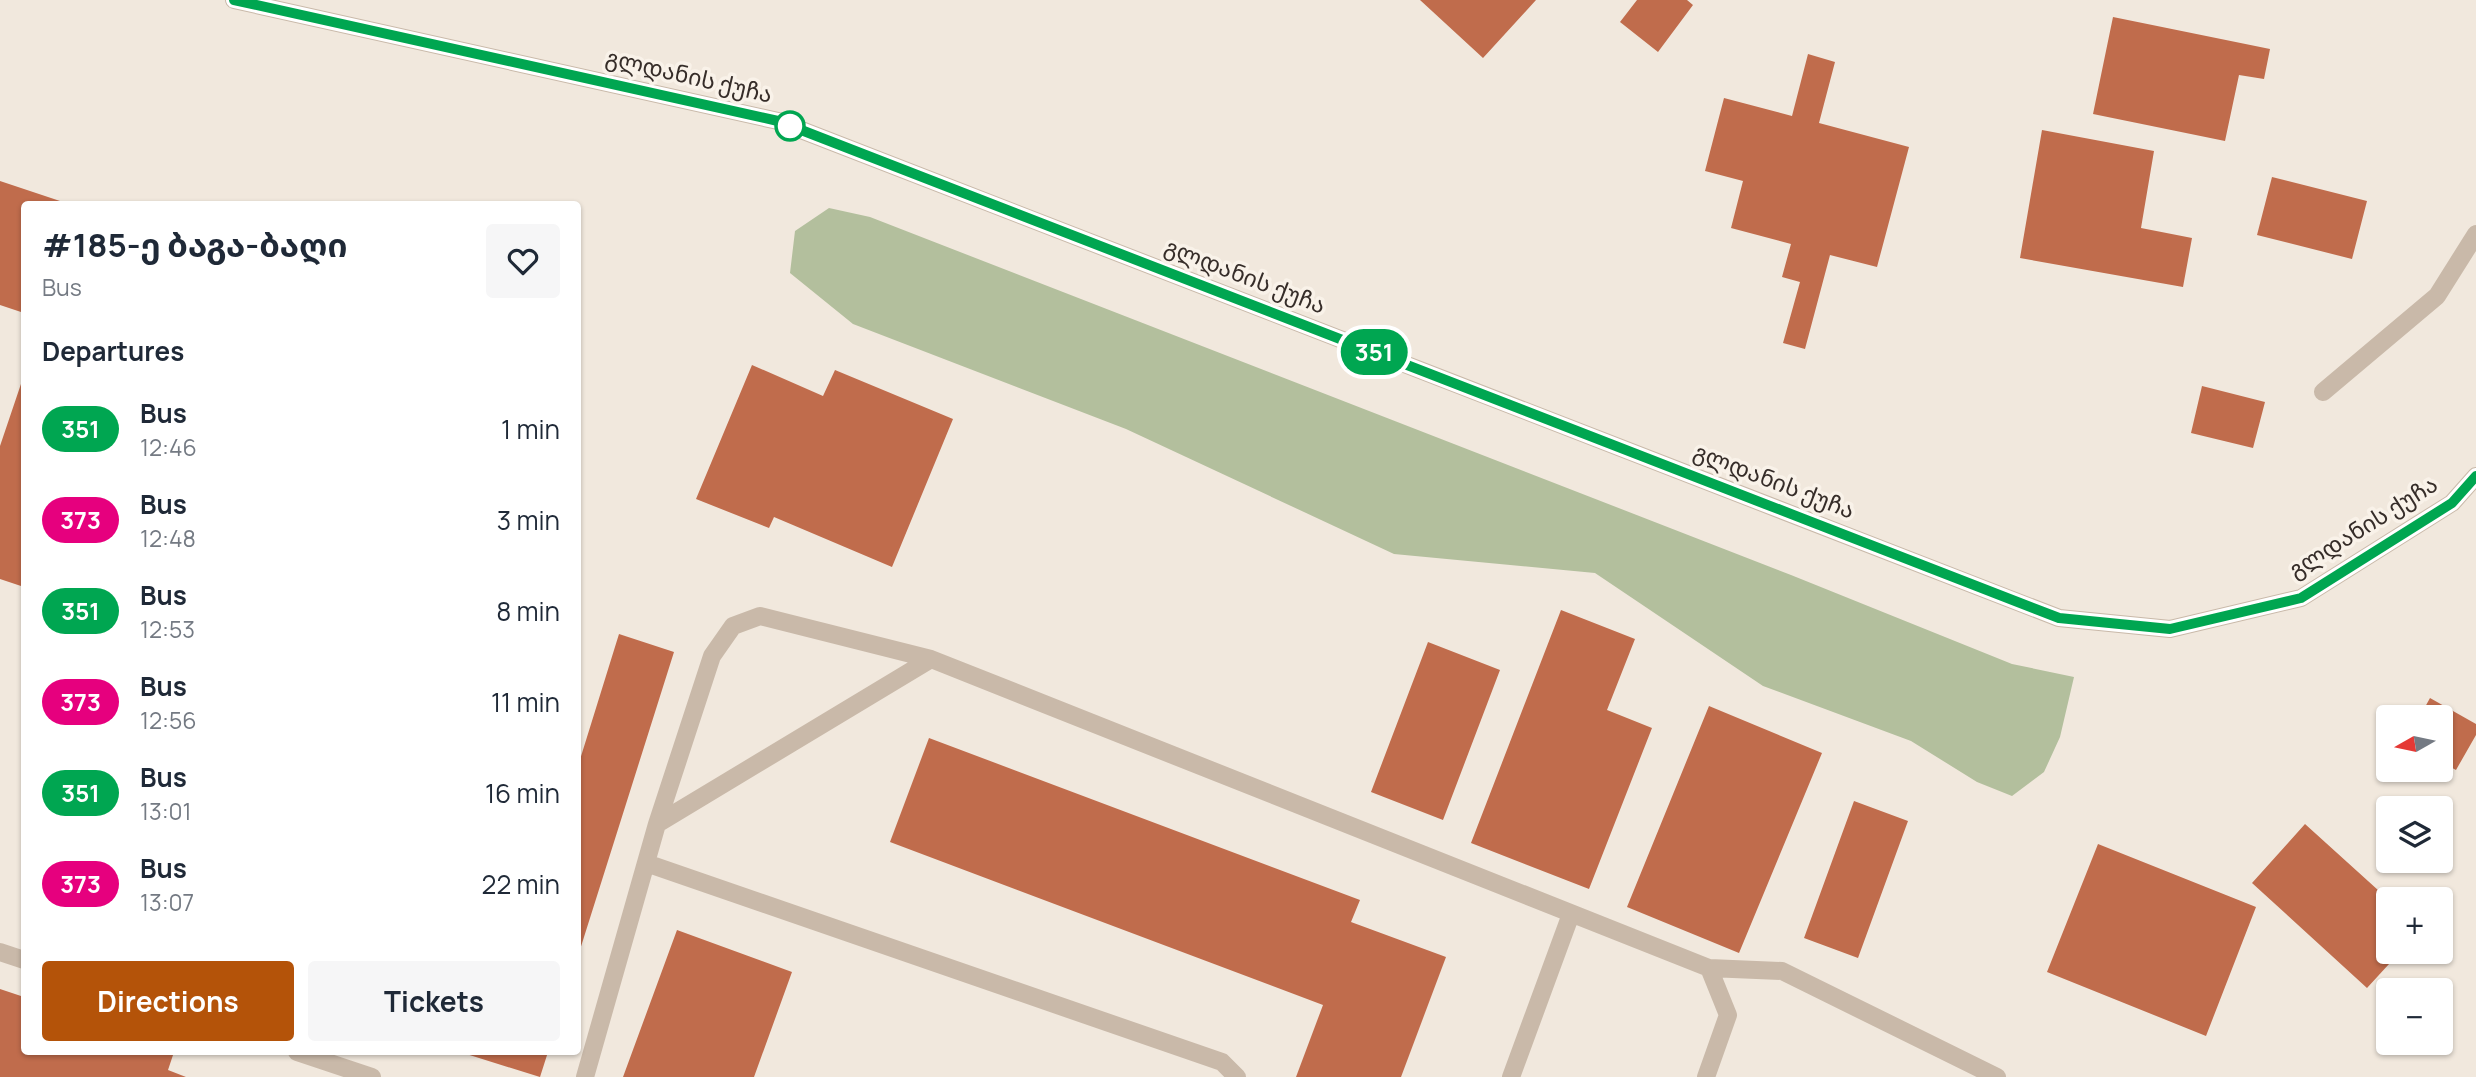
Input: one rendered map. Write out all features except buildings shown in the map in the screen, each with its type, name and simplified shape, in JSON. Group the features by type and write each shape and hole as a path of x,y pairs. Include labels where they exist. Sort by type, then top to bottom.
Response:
{"street":[{"name":"გლდანის ქუჩა","path":"234,0 778,121 2059,618 2170,629 2301,598 2452,503 2476,476"},
{"path":"2323,392 2437,296 2476,234"},
{"path":"585,1077 657,824 712,656 733,626 760,616 931,659 1709,968 1782,971 1997,1077"},
{"path":"657,824 931,659"},
{"path":"646,863 1222,1062 1237,1077"},
{"path":"1511,1077 1570,914"},
{"path":"0,952 21,959"},
{"path":"1706,1077 1728,1015 1709,968"},
{"path":"306,1055 372,1077"}],"green space":[{"path":"829,208 870,217 1791,575 2012,664 2074,677 2060,737 2044,772 2012,796 1977,782 1911,741 1763,686 1595,573 1394,554 1126,429 853,324 790,273 795,231"}],"bus line":[{"name":"351","path":"234,0 778,121 2059,618 2170,629 2301,598 2452,503 2476,476"}]}
